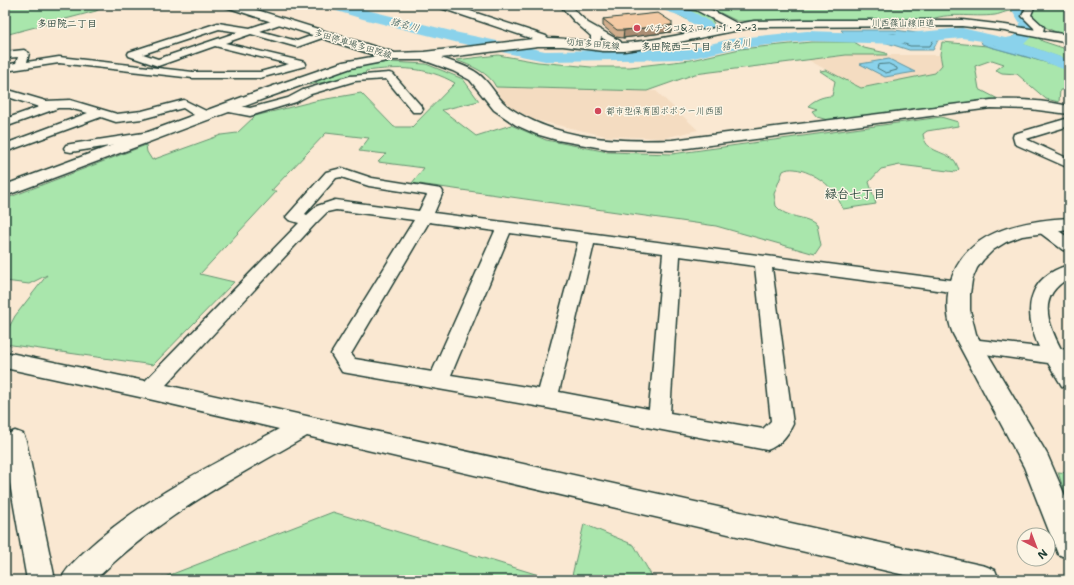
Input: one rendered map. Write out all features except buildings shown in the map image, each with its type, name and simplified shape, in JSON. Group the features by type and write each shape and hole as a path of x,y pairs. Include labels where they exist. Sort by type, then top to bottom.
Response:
{"street":[{"name":"多田停車場多田院線","path":"230,5 394,57 424,56 551,41"},
{"path":"442,5 551,41"},
{"path":"564,5 577,19 596,35 596,46"},
{"path":"675,5 687,7 697,6 736,27"},
{"path":"1030,5 1026,16 1039,27 1030,32"},
{"path":"577,19 617,43 619,47"},
{"path":"280,21 251,31 214,43 158,63 134,54 218,26 251,31 297,44 322,35"},
{"name":"川西篠山線旧道","path":"736,27 754,24 805,23 955,23 1030,32 1069,39"},
{"name":"切畑多田院線","path":"551,41 619,47 654,43 736,27"},
{"path":"5,68 59,60 200,75 260,74 301,64 214,43"},
{"path":"5,55 24,53 21,66"},
{"path":"424,56 475,77 494,103 505,112 522,122 569,138 624,146 672,145 991,104 1013,103 1069,110"},
{"path":"5,191 150,136 348,65 394,57"},
{"path":"228,108 250,112 292,100 307,92 354,78 389,76 417,109"},
{"path":"5,92 18,98 45,105 70,104 116,118 136,116 184,104 206,116"},
{"path":"5,102 18,98"},
{"path":"5,123 57,105"},
{"path":"5,148 101,113"},
{"path":"1069,122 1019,137 1020,141 1069,164"},
{"path":"1053,127 1069,134"},
{"path":"71,148 150,136"},
{"path":"310,220 294,217 332,175 342,172 369,182 436,192 424,217 341,354 349,366 548,399 767,440 782,424 763,261"},
{"path":"149,390 310,220 322,209 335,205 959,287"},
{"path":"1069,224 1041,226 1014,232 993,242 977,253 966,266 959,287 962,327 970,346 1037,463 1069,543"},
{"path":"1041,226 1069,246"},
{"path":"438,381 505,227"},
{"path":"548,399 587,238"},
{"path":"659,419 672,249"},
{"path":"1069,271 1050,282 1040,297 1037,312 1042,332 1060,356 1069,380"},
{"path":"970,346 1060,356"},
{"path":"5,360 306,425 986,580"},
{"path":"75,580 116,542 160,510 209,480 306,425"},
{"path":"5,445 15,441 42,580"}],"shaded area":[{"path":"846,55 940,55 942,65 935,73 861,88 808,60"},
{"name":"都市型保育園ポポラー川西園","path":"496,87 656,91 698,130 664,138 606,136 535,120 502,103"}],"green space":[{"path":"680,4 690,6 699,10 708,17 716,27 704,29 658,5"},
{"path":"5,5 99,5 103,7 96,11 5,35"},
{"path":"704,5 1069,5 1069,36 1054,31 1013,11 986,16 943,16 927,21 737,21"},
{"path":"1018,34 1035,35 1042,41 1069,50 1069,61 1030,48 1009,39"},
{"path":"811,42 854,42 864,48 886,53 887,55 846,55 695,74 647,91 496,87 484,73 456,60 498,55 538,62 591,67 630,67 691,60 740,49"},
{"path":"942,42 987,46 1069,69 1069,90 1060,90 1059,102 1046,99 1017,74 1002,73 996,70 1004,64 992,60 975,66 979,89 998,99 831,121 817,117 812,111 817,109 808,106 819,99 832,96 835,81 820,71 826,70 861,88 935,73 942,65 940,54"},
{"path":"389,62 426,64 463,79 479,101 442,110 476,136 511,125 546,140 608,152 672,154 941,117 958,122 958,126 927,131 923,134 924,140 931,148 954,160 959,169 956,172 900,165 881,169 869,182 876,204 843,209 832,190 823,181 809,173 795,169 783,171 774,194 776,206 785,213 817,225 821,245 815,254 716,226 412,183 424,168 378,162 386,154 359,151 369,138 326,133 271,191 277,191 200,274 234,282 153,365 5,344 5,335 15,316 47,275 29,284 5,281 5,199 146,145 147,152 152,160 221,135 237,133 255,116 315,101 361,93 394,127 412,127 455,83 433,73 412,69 389,69 366,71 365,74 309,85 306,83 360,66"},
{"path":"1058,472 1069,473 1069,506"},
{"path":"333,512 555,580 157,580"},
{"path":"584,524 634,545 654,580 571,580"}],"water":[{"path":"841,30 894,30 925,34 934,32 945,36 938,40 933,50 909,50 881,41 851,41"},
{"path":"985,35 1016,42 1067,60 1069,62 1069,67 987,46 982,44 980,38"},
{"path":"889,59 915,72 885,77 860,64"}],"waterway":[{"name":"猪名川","path":"332,5 368,16 459,38 545,56 689,54 731,44 807,36 898,39 962,33 985,37 1004,43"},
{"path":"662,5 687,14 708,27"},
{"path":"1004,43 1017,41 1026,34 1028,23 1019,10 1019,5"},
{"name":"猪名川","path":"1004,43 1069,66"}],"place":[{"name":"パチンコ&スロット1・2・3","path":"637,28"},
{"name":"都市型保育園ポポラー川西園","path":"598,111"}],"district":[{"name":"多田院二丁目","path":"67,23"},
{"name":"多田院西二丁目","path":"676,46"},
{"name":"緑台七丁目","path":"855,194"}]}
